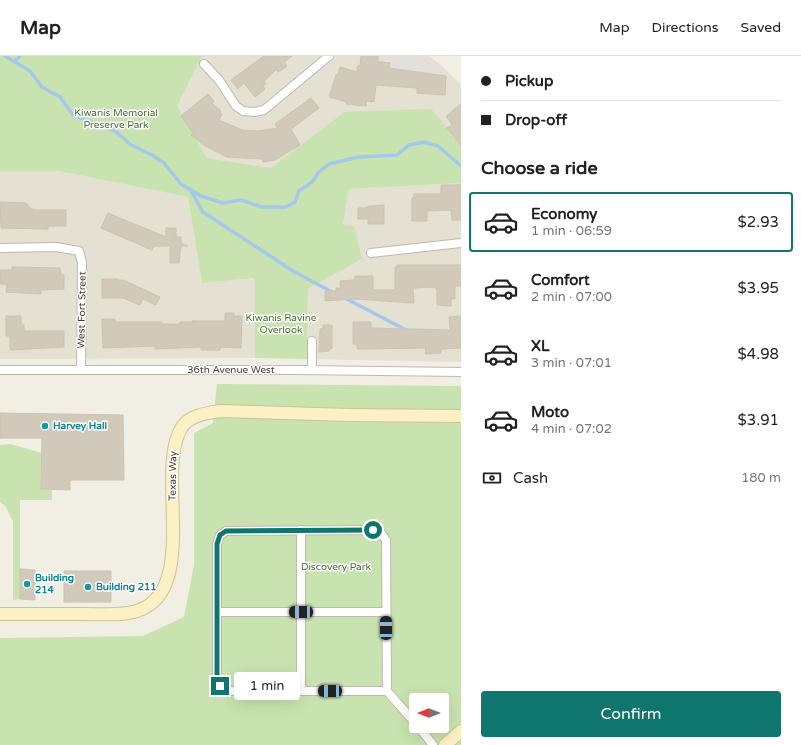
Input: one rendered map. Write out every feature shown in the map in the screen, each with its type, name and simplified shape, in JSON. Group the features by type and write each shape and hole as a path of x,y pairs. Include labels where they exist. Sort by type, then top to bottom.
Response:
{"street":[{"path":"204,64 219,80 236,106 243,111 254,112 264,110 329,56"},
{"path":"371,253 461,243"},
{"name":"West Fort Street","path":"0,248 56,247 79,251 82,263 81,370"},
{"path":"312,341 312,370"},
{"name":"36th Avenue West","path":"0,370 312,370 461,372"},
{"name":"Texas Way","path":"0,614 114,614 137,611 153,601 163,589 172,564 174,446 183,426 199,414 220,410 349,415 461,416"},
{"path":"301,530 301,691"},
{"path":"387,691 230,691 220,686 217,674 217,544 220,535 226,531 301,530 373,530 381,533 386,540 387,691 409,716"},
{"path":"217,612 386,612"},
{"path":"445,745 461,731"},
{"path":"423,733 433,745"}],"shaded area":[{"path":"202,56 429,56 440,64 461,85 461,144 344,112 271,168 207,158 177,106"},
{"path":"384,56 423,56 445,73 391,67 390,62 384,61"},
{"path":"0,171 59,171 188,197 202,283 255,278 255,358 0,359"},
{"path":"461,183 461,362 307,359 308,289 362,259 343,225 349,189"}],"green space":[{"name":"Kiwanis Memorial Preserve Park","path":"0,56 202,56 177,106 207,158 271,168 344,112 431,109 461,144 461,183 349,189 343,225 354,226 362,259 308,289 307,359 255,358 255,278 202,283 188,197 59,171 0,171"},
{"name":"Discovery Park","path":"217,384 461,386 461,745 0,745 0,638 143,636 184,617 194,565 194,433 213,423"},
{"path":"10,444 42,453 41,489 52,490 52,500 20,500 20,599 13,600 13,521 5,506 0,502 0,445"}],"building":[{"path":"264,56 292,56 284,62 287,66 278,72 276,70 264,81 266,84 263,86 265,89 255,97 244,83 238,89 231,80"},
{"path":"361,56 378,56 378,62 390,63 389,68 446,76 445,95 417,93 417,88 376,85 374,102 367,101 366,106 346,104 347,102 329,97 340,67 357,72 357,66 360,66"},
{"path":"208,94 214,101 212,103 221,111 220,112 222,114 219,120 242,130 259,131 278,128 275,124 311,98 319,108 291,129 300,145 275,160 263,162 262,159 227,157 205,146 191,135 193,133 181,116"},
{"path":"461,104 461,145 447,128 452,125 446,116"},
{"path":"441,185 461,185 461,220 452,220 451,210 427,211 427,221 412,221 412,198 414,198 414,194 441,194"},
{"path":"0,202 26,203 31,209 35,210 66,210 66,226 48,226 48,229 1,228"},
{"path":"384,205 384,224 368,224 368,219 358,219 358,208"},
{"path":"108,213 166,237 166,228 176,228 176,237 181,237 181,243 188,246 181,246 179,263 170,263 170,246 154,246 152,250 101,228"},
{"path":"397,265 461,265 461,286 455,286 455,299 451,299 451,306 437,305 437,290 435,287 413,288 414,303 355,299 325,301 325,291 336,291 336,288 341,288 340,281 354,280 355,276 373,276 373,290 395,290 395,267 397,267"},
{"path":"12,267 60,268 61,275 64,275 64,289 41,290 41,294 6,292 7,284 0,284 0,270 12,270"},
{"path":"102,279 123,280 160,297 156,305 143,299 140,305 123,298 102,298"},
{"path":"225,313 234,313 234,316 242,316 241,348 220,347 220,350 201,350 201,347 155,349 155,346 103,348 102,319 115,319 115,322 162,322 162,324 180,324 180,322 196,322 192,321 225,321"},
{"path":"6,316 21,316 21,325 24,325 24,331 64,331 64,347 10,350 10,336 6,336"},
{"path":"461,316 461,348 441,349 441,353 425,354 426,348 357,349 357,344 353,344 353,322 371,322 371,328 450,330 449,317"},
{"path":"323,325 332,325 332,348 329,349 329,351 319,352 320,329 323,329"},
{"path":"0,413 123,415 124,480 70,480 70,490 41,489 42,438 0,438"},
{"name":"Building 214","path":"20,569 35,570 35,600 20,599"},
{"name":"Building 211","path":"64,571 111,571 111,602 64,602"}],"waterway":[{"path":"5,56 30,71 42,87 60,97 73,115 115,131 131,145 152,155 164,163 181,184 201,196 223,203 241,200 262,207 286,207 295,202 299,191 312,182 319,172 329,164 359,157 397,155 409,145 424,142 438,146 461,166"},
{"path":"15,61 20,56"},
{"path":"190,189 203,212 293,271 334,293"},
{"path":"343,297 406,330"}],"place":[{"name":"Harvey Hall","path":"45,426"},
{"name":"Building 214","path":"27,584"},
{"name":"Building 211","path":"88,587"}],"route":[{"path":"220,686 217,674 217,544 220,535 226,531 373,530"}],"park label":[{"name":"Kiwanis Ravine Overlook","path":"281,324"}]}
